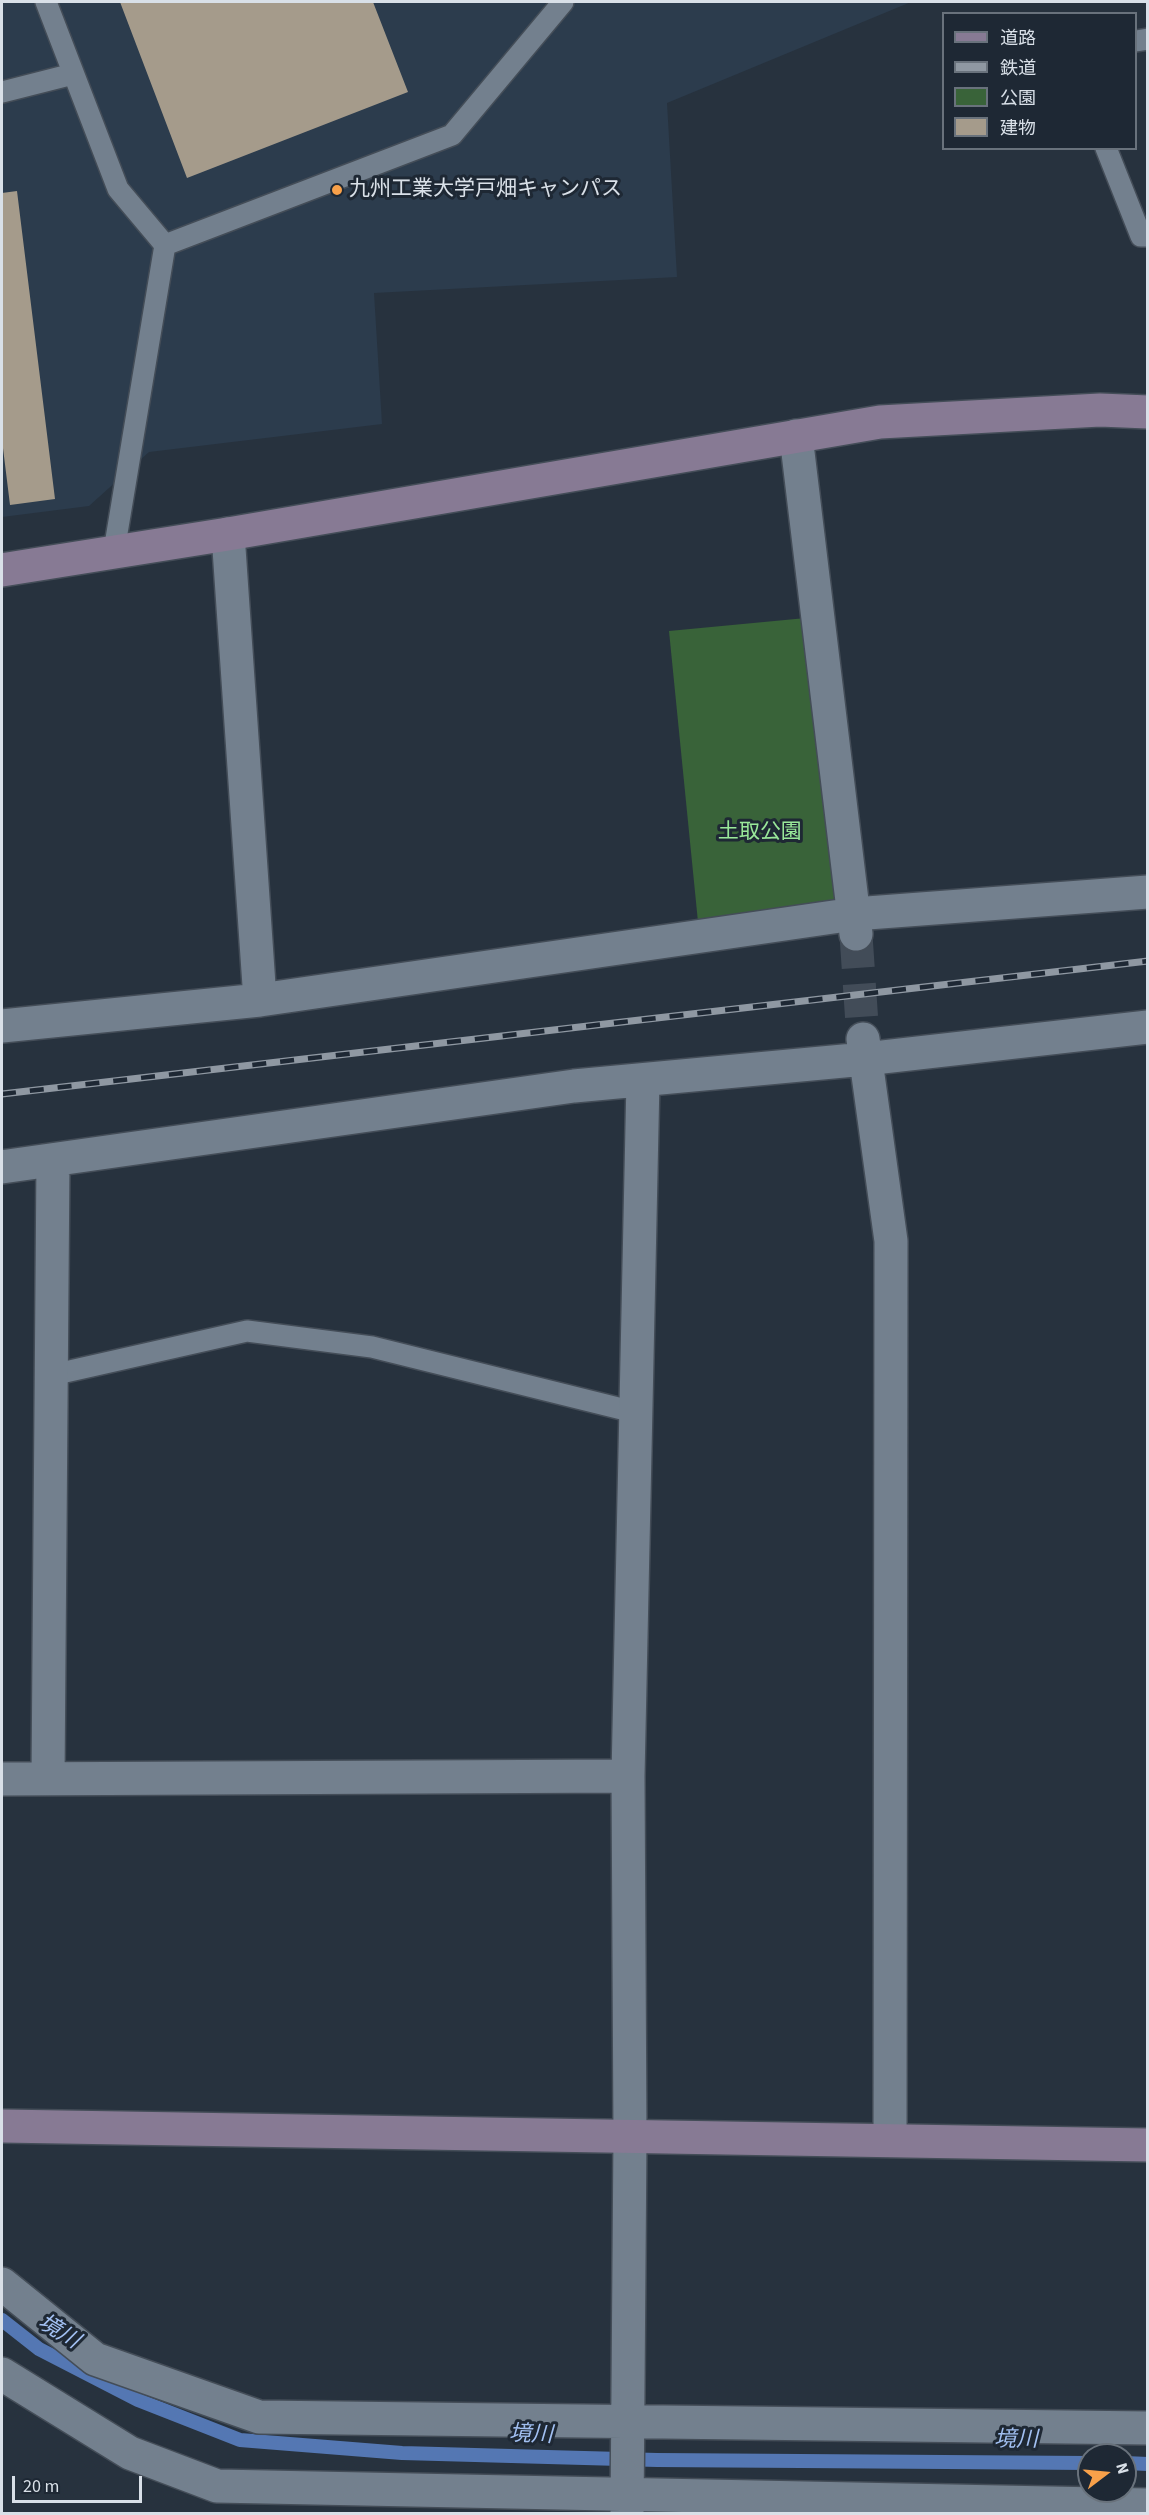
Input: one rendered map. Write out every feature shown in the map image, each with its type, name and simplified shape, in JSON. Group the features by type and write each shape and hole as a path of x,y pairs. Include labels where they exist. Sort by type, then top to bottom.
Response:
{"street":[{"path":"2,570 114,550 228,534 880,422 1100,410 1148,412"},
{"path":"796,436 855,925"},
{"path":"228,534 260,1000"},
{"path":"2,1026 260,1000 855,925 1148,892"},
{"path":"2,1167 574,1086 642,1080 864,1048 1148,1027"},
{"path":"864,1048 891,1240 890,2139"},
{"path":"627,2505 630,2136 628,1776 642,1080"},
{"path":"48,1779 53,1160"},
{"path":"2,1779 628,1776"},
{"path":"2,2126 1148,2145"},
{"path":"2,2284 96,2359 259,2417 1148,2428"},
{"path":"2,2374 130,2453 217,2486 627,2505 1148,2505"}],"lane":[{"path":"46,2 118,189 165,245 114,550"},
{"path":"165,245 452,135 563,2"},
{"path":"2,92 73,74"},
{"path":"1107,150 1141,236 1148,236"},
{"path":"52,1375 248,1331 372,1347 634,1412"}],"shaded area":[{"name":"九州工業大学戸畑キャンパス","path":"2,2 911,2 667,103 677,277 374,293 382,424 149,452 89,506 2,517"}],"green space":[{"name":"土取公園","path":"806,618 840,904 698,922 669,631"}],"building":[{"path":"120,2 373,2 408,92 187,178"},
{"path":"17,191 55,499 10,505 2,440 2,193"}],"waterway":[{"name":"境川","path":"2,2320 39,2349 138,2400 240,2440 402,2453 657,2460 1077,2463"},
{"name":"境川","path":"1137,2464 1148,2464"}],"tunnel":[{"path":"856,935 863,1039"}],"railway":[{"path":"2,1094 1148,961"}],"place":[{"name":"九州工業大学戸畑キャンパス","path":"337,190"}]}
